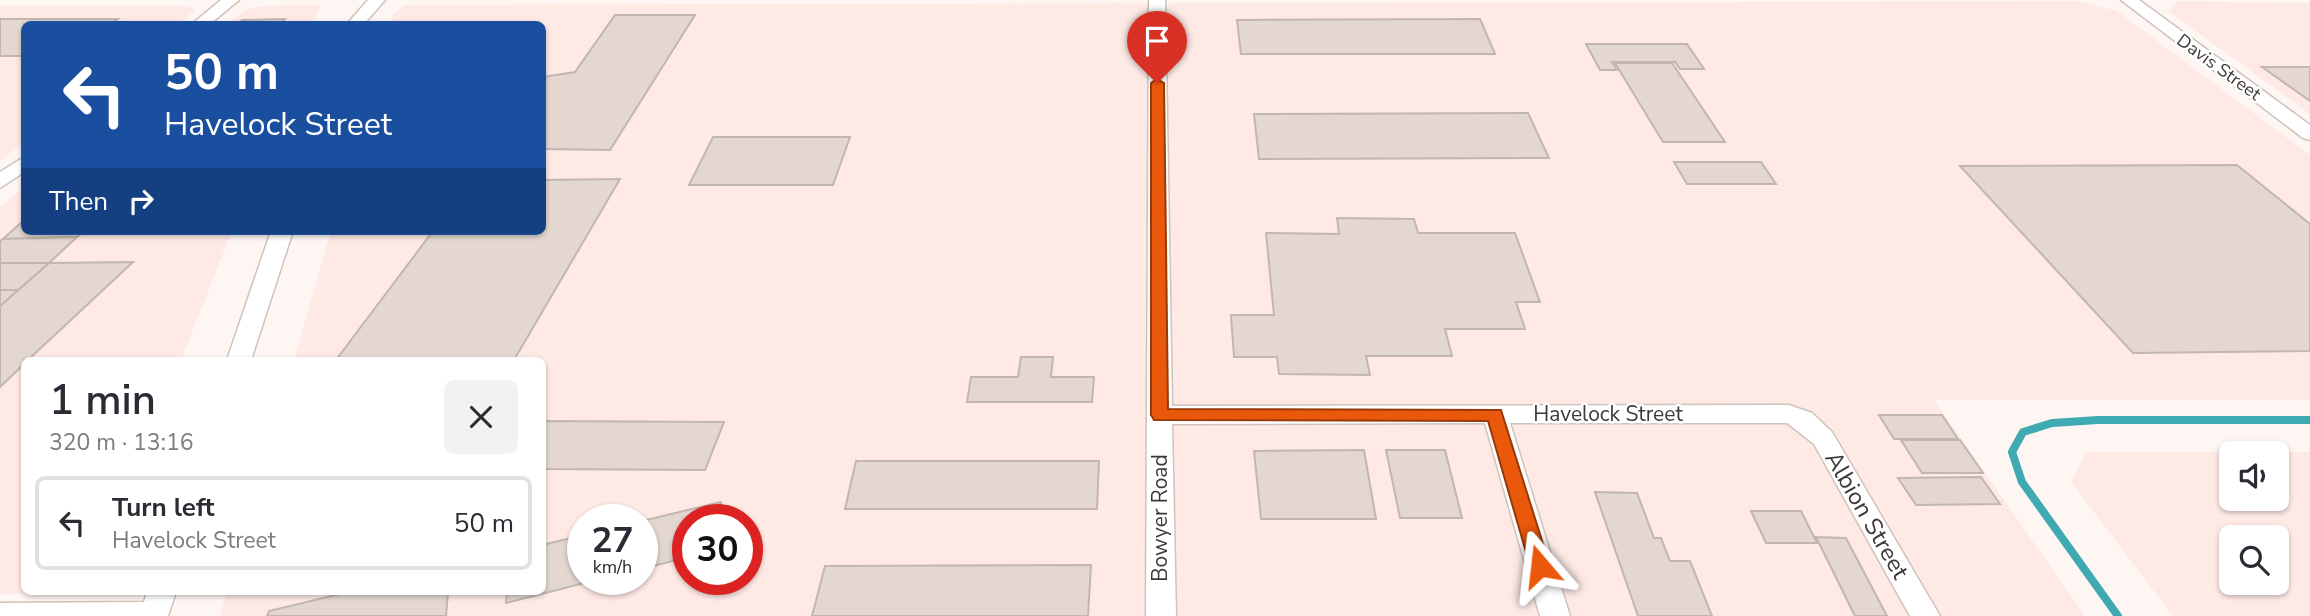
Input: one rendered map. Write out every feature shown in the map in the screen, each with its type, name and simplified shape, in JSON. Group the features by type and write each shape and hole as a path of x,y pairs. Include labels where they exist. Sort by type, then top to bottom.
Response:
{"street":[{"path":"204,21 231,0"},
{"path":"358,21 377,0"},
{"name":"Bowyer Road","path":"1157,0 1161,616"},
{"name":"Davis Street","path":"2129,0 2310,134"},
{"path":"0,182 21,165"},
{"path":"240,357 281,235"},
{"name":"Havelock Street","path":"1160,415 1777,414 1803,419"},
{"path":"1494,415 1555,616"},
{"name":"Albion Street","path":"1803,419 1823,438 1925,616"},
{"path":"0,615 156,607"}],"shaded area":[{"path":"2080,1 2117,11 2310,155 2310,400 1934,400 2085,616 220,616 226,595 546,595 546,357 295,357 330,235 546,235 546,21 392,21 393,15 404,5"},
{"path":"2177,1 2310,3 2310,114 2168,11"},
{"path":"321,5 314,21 231,21 245,10 262,6"},
{"path":"0,6 190,6 195,11 181,21 21,21 21,144 0,161"},
{"path":"21,190 21,235 230,235 182,357 21,357 21,594 0,594 0,207"},
{"path":"2086,452 2219,452 2219,511 2289,511 2289,452 2310,452 2310,616 2173,616 2071,482"}],"building":[{"path":"615,15 695,15 610,150 546,149 546,76 575,72"},
{"path":"0,19 118,19 21,21 21,56 0,56"},
{"path":"285,19 283,21 242,20"},
{"path":"1480,19 1495,54 1241,54 1237,20"},
{"path":"1586,44 1687,44 1704,69 1680,69 1675,62 1612,62 1617,70 1600,70"},
{"path":"1615,63 1672,63 1725,142 1663,142"},
{"path":"2262,67 2310,67 2310,101"},
{"path":"1528,113 1549,158 1259,159 1254,114"},
{"path":"713,137 850,137 833,185 689,185"},
{"path":"1674,162 1761,162 1776,184 1687,184"},
{"path":"2237,165 2310,224 2310,351 2133,353 1960,166"},
{"path":"620,179 516,357 338,357 430,235 546,235 546,180"},
{"path":"1337,218 1414,219 1418,233 1515,233 1540,302 1516,302 1525,329 1445,329 1452,356 1366,356 1370,375 1279,374 1277,357 1234,357 1231,315 1274,315 1266,233 1339,234"},
{"path":"21,223 21,235 79,235 77,237 3,239"},
{"path":"77,237 49,263 0,263 0,241 3,239"},
{"path":"133,262 31,357 21,357 21,367 0,387 0,306 49,263"},
{"path":"0,263 49,263 18,290 0,290"},
{"path":"0,290 18,290 0,306"},
{"path":"1021,357 1053,357 1051,377 1094,377 1092,402 967,402 971,377 1018,377"},
{"path":"1879,415 1942,415 1958,439 1894,439"},
{"path":"546,421 724,422 705,470 546,469"},
{"path":"1901,440 1960,440 1983,473 1922,473"},
{"path":"1364,450 1376,519 1261,519 1254,451"},
{"path":"1386,450 1445,450 1462,518 1400,518"},
{"path":"856,461 1099,461 1097,509 845,509"},
{"path":"1981,477 2000,504 1916,505 1898,478"},
{"path":"1595,492 1637,493 1654,538 1661,538 1670,561 1690,561 1712,616 1638,616"},
{"path":"1751,511 1801,511 1817,543 1766,543"},
{"path":"672,514 672,561 658,565 658,517"},
{"path":"1816,537 1846,538 1887,616 1855,616"},
{"path":"567,539 567,587 546,593 546,544"},
{"path":"1091,565 1088,616 812,616 825,566"},
{"path":"336,595 448,595 446,616 267,616 269,611"},
{"path":"507,595 537,595 506,603"}],"waterway":[{"path":"2118,616 2022,482 2012,452 2023,432 2052,423 2098,420 2310,420"}],"route":[{"path":"1157,83 1160,415 1494,415 1540,566"}]}
